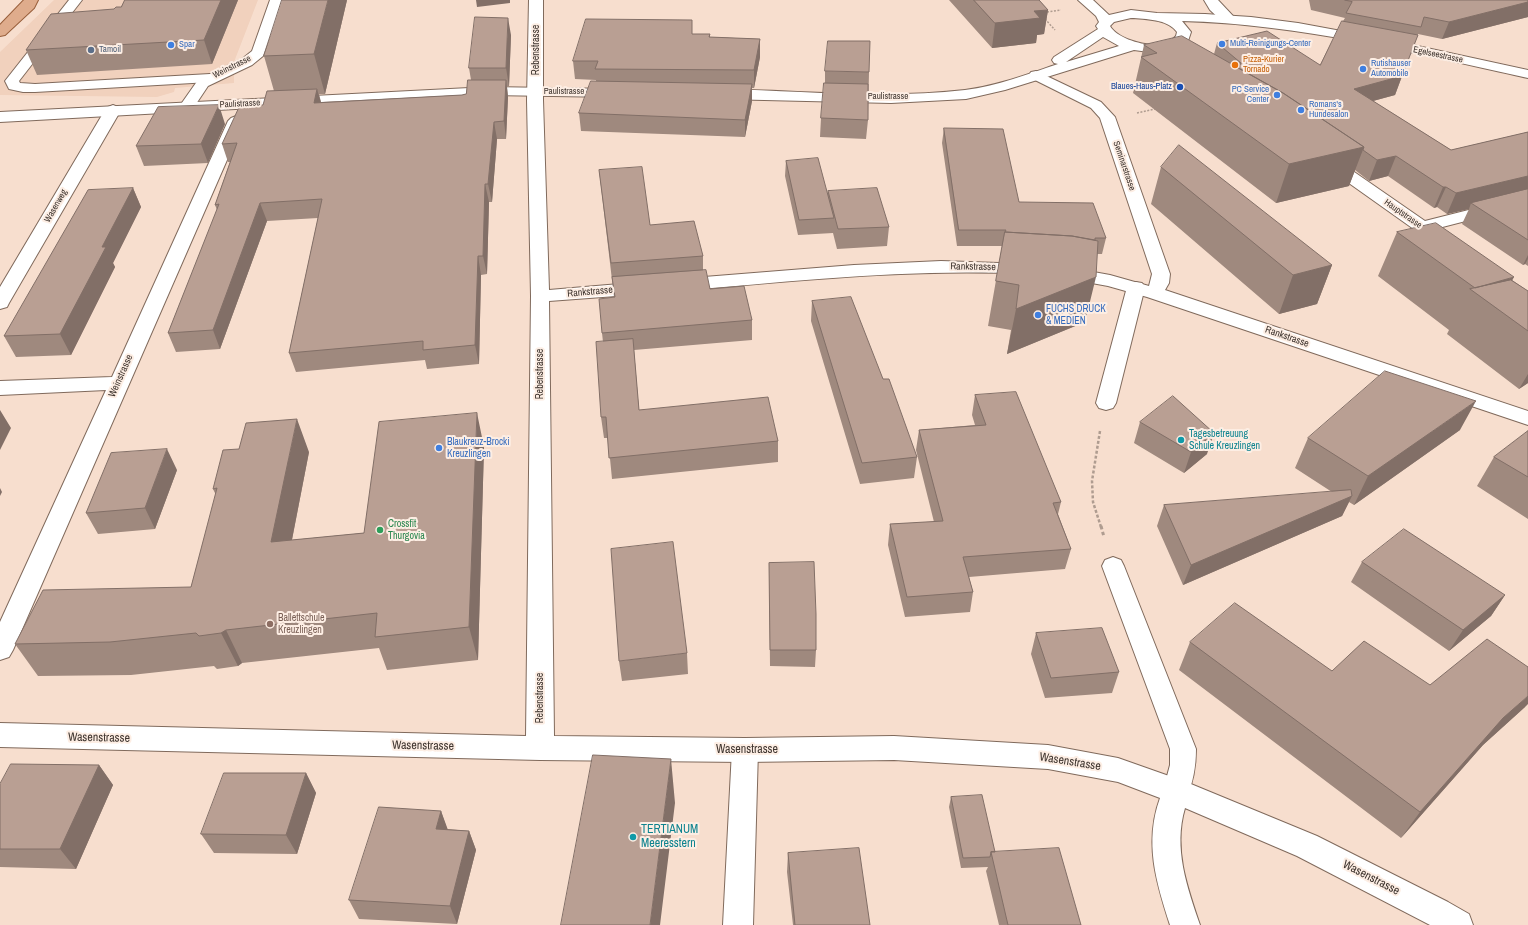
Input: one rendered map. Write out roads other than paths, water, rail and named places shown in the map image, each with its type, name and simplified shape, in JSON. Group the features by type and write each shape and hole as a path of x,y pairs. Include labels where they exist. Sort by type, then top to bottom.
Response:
{"main road":[{"path":"0,32 29,5 31,0"}],"street":[{"name":"Weinstrasse","path":"187,107 198,89 210,78 247,62 258,53 277,0"},
{"name":"Rebenstrasse","path":"536,0 536,92 540,296 540,748"},
{"path":"1085,0 1102,14 1104,26 1114,40 1138,47 1171,62"},
{"path":"1210,0 1215,8 1229,20"},
{"path":"1117,2 1142,14 1158,17 1176,24 1184,42"},
{"name":"Paulistrasse","path":"1036,75 1120,15 1142,14"},
{"name":"Egelseestrasse","path":"1158,17 1208,16 1229,20 1299,28 1528,74"},
{"name":"Egelseestrasse","path":"1138,47 1169,46 1184,42 1219,27 1229,20"},
{"name":"Paulistrasse","path":"705,94 931,97 966,94 1138,47"},
{"name":"Seminarstrasse","path":"1036,75 1096,105 1107,117 1161,274 1160,282 1154,293"},
{"name":"Paulistrasse","path":"0,117 441,92 627,93"},
{"name":"Weinstrasse","path":"0,650 118,383 244,104"},
{"name":"Paulistrasse","path":"0,105 113,110"},
{"name":"Wasenweg","path":"0,303 113,110"},
{"name":"Hauptstrasse","path":"1316,153 1460,254"},
{"path":"1423,228 1528,200"},
{"name":"Rankstrasse","path":"540,296 878,269 943,266 996,267 1062,272 1136,287 1528,418"},
{"path":"0,388 118,383"},
{"name":"Wasenstrasse","path":"0,735 540,748 745,750 894,748 1048,757 1118,770 1176,791 1307,846 1437,912 1458,925"},
{"path":"1176,791 1167,822 1165,840 1166,860 1185,925"}],"lane":[{"path":"76,0 12,81 14,86 35,88 210,78"},
{"path":"50,32 65,31"},
{"path":"1106,403 1136,287"},
{"path":"1113,566 1182,749 1183,765 1176,791"},
{"path":"738,925 745,750"}],"place":[{"name":"Multi-Reinigungs-Center","path":"1222,44"},
{"name":"Spar","path":"171,45"},
{"name":"Tamoil","path":"91,50"},
{"name":"Pizza-Kurier Tornado","path":"1235,65"},
{"name":"Rutishauser Automobile","path":"1363,69"},
{"name":"Blaues-Haus-Platz","path":"1180,87"},
{"name":"PC Service Center","path":"1277,95"},
{"name":"Romans's Hundesalon","path":"1301,110"},
{"name":"FUCHS DRUCK & MEDIEN","path":"1038,315"},
{"name":"Tagesbetreuung Schule Kreuzlingen","path":"1181,440"},
{"name":"Blaukreuz-Brocki Kreuzlingen","path":"439,448"},
{"name":"Crossfit Thurgovia","path":"380,530"},
{"name":"Ballettschule Kreuzlingen","path":"270,624"},
{"name":"TERTIANUM Meeresstern","path":"633,837"}]}
